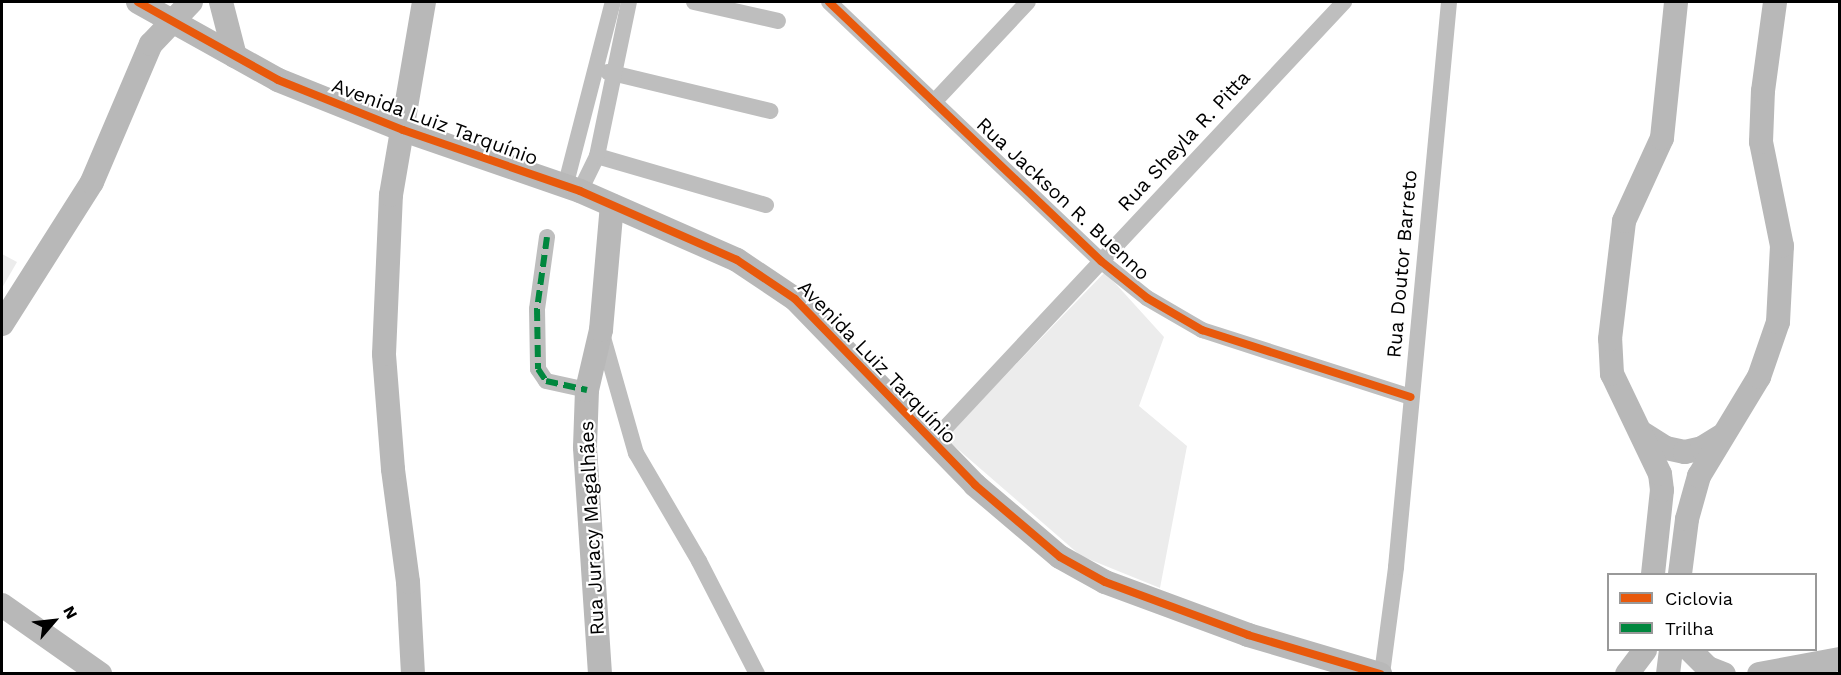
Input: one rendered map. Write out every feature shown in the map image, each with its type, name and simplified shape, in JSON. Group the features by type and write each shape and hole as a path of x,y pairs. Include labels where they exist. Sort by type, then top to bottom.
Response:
{"street":[{"path":"151,44 144,5 190,2"},
{"path":"2,324 92,182 151,44 176,21 190,2"},
{"path":"221,2 235,56"},
{"path":"413,674 408,582 393,469 384,354 391,195 424,2"},
{"path":"572,189 597,156 616,74 613,2"},
{"path":"572,189 582,121 596,68 629,2"},
{"path":"694,2 778,21"},
{"name":"Rua Jackson R. Buenno","path":"828,2 1101,261 1148,298 1202,330 1411,397"},
{"path":"934,102 1028,2"},
{"name":"Rua Sheyla R. Pitta","path":"932,442 1344,2"},
{"name":"Rua Doutor Barreto","path":"1381,674 1411,397 1449,2"},
{"path":"1653,573 1660,505 1660,474 1612,374 1610,339 1624,221 1662,138 1676,2"},
{"path":"1680,573 1687,523 1699,476 1759,377 1778,322 1782,246 1761,142 1763,91 1775,2"},
{"name":"Avenida Luiz Tarquínio","path":"144,5 278,80 403,130 612,205 764,276 795,299 975,485 1060,557 1105,582 1248,636 1381,674"},
{"path":"596,68 770,111"},
{"path":"582,121 603,131"},
{"path":"597,156 766,205"},
{"name":"Rua Juracy Magalhães","path":"600,674 585,447 587,390 601,330 612,205"},
{"path":"547,237 537,309 538,369 546,381 587,390"},
{"path":"601,330 636,453 699,561 757,674"},
{"path":"1642,433 1666,448 1685,452 1702,448 1722,436"},
{"path":"1660,505 1680,502 1687,523"},
{"path":"2,605 100,674"},
{"path":"1627,674 1644,651"},
{"path":"1644,674 1645,651"},
{"path":"1668,674 1671,651"},
{"path":"1691,651 1708,668 1724,674"},
{"path":"1759,674 1832,664"}],"shaded area":[{"path":"2,254 17,262 2,288"},
{"path":"1105,272 1164,337 1139,406 1187,446 1160,588 1081,556 945,438"}],"marked path":[{"path":"547,237 537,309 538,369 546,381 587,390"}],"cycle path":[{"path":"138,2 278,80 403,130 580,191 737,260 795,299 975,485 1060,557 1105,582 1248,635 1380,674"},
{"path":"829,2 1101,261 1147,298 1202,330 1411,397"}]}
